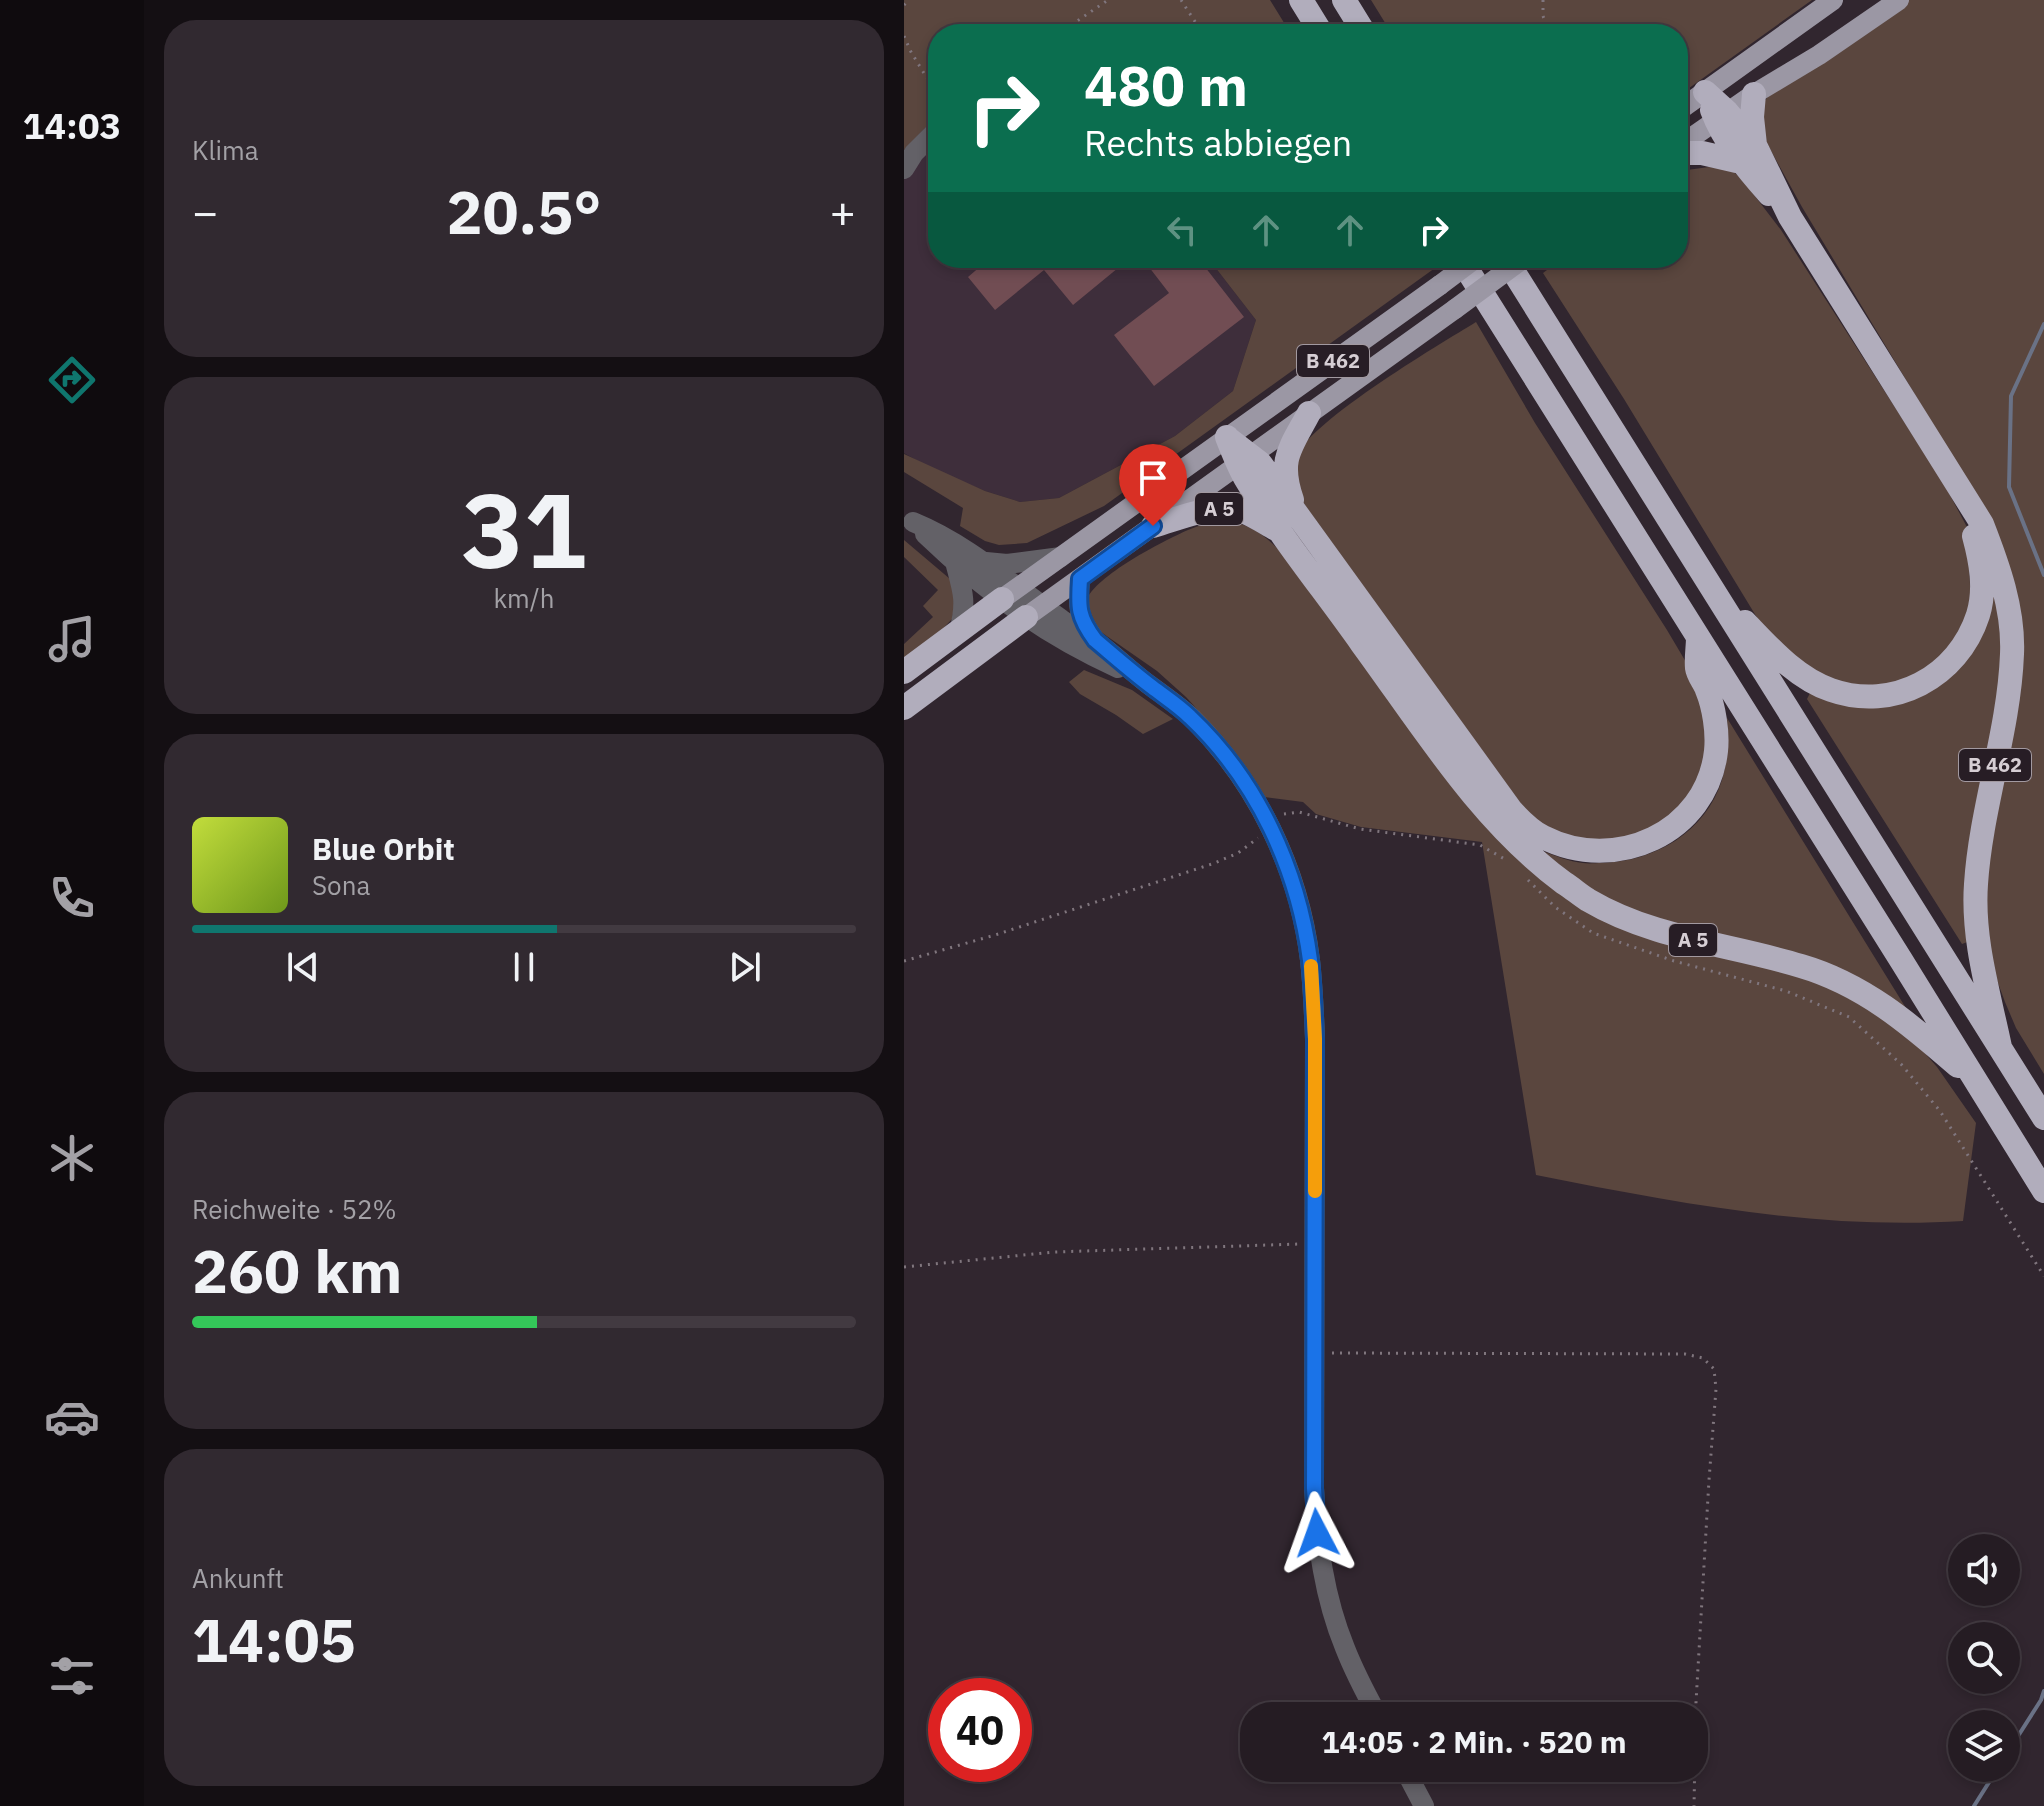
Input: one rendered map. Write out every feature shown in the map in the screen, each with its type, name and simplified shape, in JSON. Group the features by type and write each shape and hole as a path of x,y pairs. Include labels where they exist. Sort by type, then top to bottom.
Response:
{"highway":[{"path":"1301,0 1316,24"},
{"path":"1344,0 1359,24"},
{"path":"1705,92 1790,217 1948,471 1980,556 1982,582 1978,614 1965,643 1947,665 1928,680 1903,692 1878,698 1829,690 1801,676 1711,586"},
{"path":"1748,154 1754,94"},
{"path":"1688,153 1748,154"},
{"name":"A 5","path":"1466,268 2044,1191"},
{"path":"1511,268 2044,1118"},
{"name":"B 462","path":"1309,413 1287,457 1284,472 1290,525 1511,810 1542,837 1567,847 1601,852 1630,848 1657,837 1683,819 1699,800 1710,777 1717,749 1714,713 1697,670 1698,637"},
{"path":"1227,437 1245,459"},
{"name":"A 5","path":"1245,459 1246,479 1290,525 1451,765 1496,823 1543,867 1588,900 1639,924 1679,937 1802,966 1840,981 1879,1002 1912,1026 1975,1080"},
{"name":"B 462","path":"1948,471 1982,524 1998,563 2009,611 2013,653 1976,886 1977,933 2000,1047"},
{"name":"A 5","path":"1153,526 1216,509 1245,512 1290,525"},
{"name":"B 462","path":"904,672 1011,593"},
{"name":"B 462","path":"904,708 1034,611"}],"main road":[{"path":"1688,104 1833,0"},
{"path":"1688,140 1899,0"},
{"name":"B 462","path":"1011,593 1463,268"},
{"name":"B 462","path":"1034,611 1510,268"}],"street":[{"path":"904,169 928,139"},
{"path":"909,519 950,531 984,562 1011,593"},
{"path":"909,519 955,562 1011,593 1088,655 1138,676"},
{"path":"984,562 1007,564 1061,557"},
{"path":"955,562 965,609 959,632"},
{"path":"1080,579 1080,615 1095,640"},
{"path":"1034,611 1063,621 1095,640 1190,717 1223,753 1253,794 1270,825 1293,886 1310,958 1315,1039 1314,1488 1317,1533 1333,1614 1371,1702"},
{"path":"1411,1782 1424,1806"}],"path":[{"path":"904,5 909,0"},
{"path":"1073,24 1108,0"},
{"path":"1181,0 1197,24"},
{"path":"1543,0 1546,24"},
{"path":"904,36 928,80"},
{"path":"904,961 995,935 1212,864 1254,842 1284,814 1299,812 1360,829 1480,845 1512,863"},
{"path":"1522,874 1555,907 1593,933 1674,961 1786,991 1849,1017 1901,1064 1940,1111 2044,1276"},
{"path":"904,1267 1054,1252 1315,1243"},
{"path":"1314,1353 1685,1354 1703,1358 1714,1369 1716,1389 1696,1702 1694,1806"}],"shaded area":[{"path":"904,0 1270,0 1285,24 928,24 928,126 904,150"},
{"path":"1371,0 1812,0 1688,89 1688,24 1386,24"},
{"path":"1906,0 2044,0 2044,1074 2016,1028 2005,1002 1994,972 1987,935 1987,871 2017,691 1991,521 1765,140 1761,105 1770,94"},
{"path":"928,126 928,268 1216,268 1256,320 1233,391 1175,436 1059,498 1020,502 930,468 904,453 904,150"},
{"path":"1709,167 1730,169 1741,178 1781,230 1943,482 1968,529 1971,613 1949,654 1910,680 1869,689 1831,683 1770,639 1624,399 1543,273 1550,268 1688,268 1688,170"},
{"path":"1216,268 1435,268 1104,506 1027,543 999,545 985,541 960,526 963,508 904,472 904,454 985,491 1020,502 1059,498 1175,436 1233,391 1256,320"},
{"path":"1476,322 1535,423 1696,679 1710,752 1684,808 1646,834 1580,845 1534,822 1301,500 1294,463 1301,448 1319,429 1373,387"},
{"path":"1225,520 1254,530 1278,549 1537,873 1809,977 1902,1027 1937,1067 1976,1123 1963,1221 1855,1222 1801,1218 1695,1204 1536,1175 1482,842 1361,827 1316,814 1303,802 1264,797 1226,741 1186,697 1157,671 1098,630 1086,601 1102,581 1131,560 1177,535"},
{"path":"904,540 950,579 957,590 952,619 937,635 904,660 904,644 933,617 923,606 938,590 904,557"},
{"path":"1990,574 2005,639 1970,941 1962,944 1807,699 1811,691 1939,683"},
{"path":"1084,670 1132,690 1173,719 1143,734 1080,694 1069,682"},
{"path":"1727,718 1909,1013 1597,896 1541,851 1567,860 1602,863 1641,857 1676,841 1704,815 1722,780 1727,749"}],"building":[{"path":"978,268 1118,268 1073,305 1044,270 995,310 968,277"},
{"path":"1150,268 1206,268 1244,317 1154,386 1114,335 1169,293"}],"waterway":[{"path":"2044,324 2011,396 2009,487 2044,575"},
{"path":"2020,1733 2044,1691"},
{"path":"1974,1806 1989,1782"}],"slow traffic":[{"path":"1311,966 1315,1039 1315,1191"}],"route":[{"path":"1153,526 1080,579 1078,604 1085,626 1095,640 1190,717 1223,753 1253,794 1284,859 1305,931 1313,986 1315,1039 1314,1488 1317,1533"}]}
